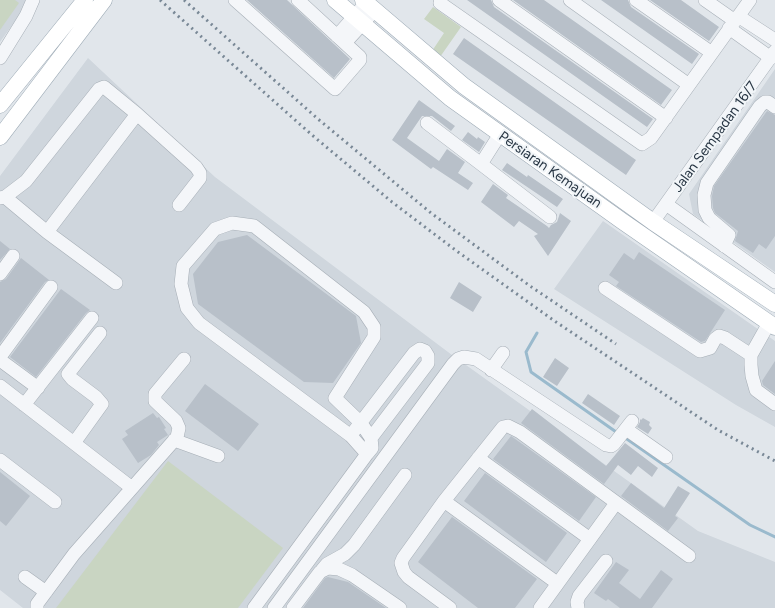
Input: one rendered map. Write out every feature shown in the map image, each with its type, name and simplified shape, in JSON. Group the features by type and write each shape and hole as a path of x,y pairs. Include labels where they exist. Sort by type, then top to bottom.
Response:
{"main road":[{"path":"0,105 85,0"},
{"path":"0,136 104,0"},
{"name":"Persiaran Kemajuan","path":"335,0 450,98 772,325"},
{"name":"Persiaran Kemajuan","path":"368,4 464,86 653,222 775,304"}],"street":[{"path":"0,58 26,16 33,0"},
{"path":"235,0 335,89 360,60 360,57 298,0"},
{"path":"499,0 666,118"},
{"path":"570,0 689,85"},
{"path":"636,0 712,53"},
{"path":"704,0 773,54"},
{"path":"441,1 642,144 651,138 750,0"},
{"path":"341,40 359,20 368,4"},
{"path":"734,22 775,40"},
{"name":"Jalan Sempadan 16/7","path":"653,222 773,54"},
{"path":"116,283 2,198 26,181 102,87 104,87 192,162 200,173 200,178 179,205"},
{"path":"724,246 730,235 710,218 705,210 704,195 707,183 760,106 765,102 768,102 775,107"},
{"path":"47,232 137,114"},
{"path":"427,123 550,217"},
{"path":"481,164 500,134"},
{"path":"666,204 775,282"},
{"path":"323,414 374,337 374,327 364,312 254,226 232,223 215,229 183,266 181,284 187,308 199,323 323,414 351,436 367,454"},
{"path":"0,274 13,256"},
{"path":"0,356 51,287"},
{"path":"605,288 700,351 710,348 715,339 719,336 725,338 751,355"},
{"path":"24,405 92,318"},
{"path":"772,325 751,355 752,376 756,390 775,404"},
{"path":"74,443 102,404 96,397 72,379 68,374 100,333"},
{"path":"351,436 414,353 420,349 428,356 428,363 371,438"},
{"path":"491,370 503,353"},
{"path":"274,608 458,359 464,357 476,359 599,442 609,446 614,444 625,430 666,457"},
{"path":"37,608 37,604 74,554 177,437 179,428 176,421 155,401 155,394 184,359"},
{"path":"0,360 38,388"},
{"path":"0,386 132,488"},
{"path":"254,608 372,448 371,438 361,423 335,398"},
{"path":"450,608 408,577 404,572 401,563 403,558 444,501 503,427 508,426 520,432 689,556"},
{"path":"174,440 218,456"},
{"path":"478,458 590,539"},
{"path":"0,460 55,502"},
{"path":"293,608 327,564 345,554 354,545 405,475"},
{"path":"444,501 557,583"},
{"path":"540,608 616,503"},
{"path":"578,608 577,602 579,596 606,560"},
{"path":"320,572 328,568 352,575 400,608"},
{"path":"25,577 46,592"}],"shaded area":[{"path":"0,0 26,0 28,3 0,42"},
{"path":"88,58 215,177 452,355 698,531 775,562 775,608 23,608 0,590 0,176"},
{"path":"775,69 775,272 693,214 689,194"},
{"path":"603,221 775,341 775,427 736,405 554,289"}],"green space":[{"path":"0,0 15,0 19,3 0,30"},
{"path":"433,7 461,27 440,57 432,51 444,33 424,19"},
{"path":"168,461 283,548 238,608 56,608"}],"building":[{"path":"247,0 287,0 350,59 334,78"},
{"path":"467,0 491,0 494,7 653,119 647,127"},
{"path":"513,0 544,0 672,90 661,105"},
{"path":"601,0 628,0 631,7 699,54 692,64"},
{"path":"650,0 681,0 719,27 709,41"},
{"path":"464,38 636,160 626,175 453,54"},
{"path":"419,100 455,126 451,131 432,116 422,116 407,138 439,161 447,149 465,162 458,173 473,183 468,190 433,167 431,169 392,140"},
{"path":"767,111 775,115 775,236 766,249 759,244 753,253 735,241 738,231 715,213 712,196 714,186"},
{"path":"468,132 477,139 478,137 485,142 479,152 462,140"},
{"path":"507,163 527,177 528,175 563,199 557,207 502,170"},
{"path":"493,184 508,195 506,198 549,228 557,222 560,213 571,221 548,256 534,236 538,234 519,221 514,227 481,202"},
{"path":"247,235 356,316 361,343 333,383 304,382 198,304 193,274 218,242"},
{"path":"0,241 10,249 0,260"},
{"path":"639,252 725,310 705,341 701,342 616,286 619,282 609,275 624,253 634,260"},
{"path":"21,258 49,280 45,282 0,343 0,282 6,279"},
{"path":"459,282 482,297 473,312 450,298"},
{"path":"61,289 90,310 86,313 36,377 10,357"},
{"path":"555,358 569,368 557,386 543,377"},
{"path":"775,361 775,394 763,385 762,381"},
{"path":"205,384 259,424 238,451 185,411"},
{"path":"588,394 620,416 614,425 582,403"},
{"path":"532,409 606,466 625,443 658,468 652,477 638,466 631,475 618,465 604,484 521,423"},
{"path":"153,413 157,418 159,417 166,428 164,429 168,435 157,442 159,445 151,455 138,463 122,439 128,435 125,431"},
{"path":"643,418 650,422 649,425 652,428 648,434 637,427 640,419 641,420"},
{"path":"511,436 596,497 579,521 493,459"},
{"path":"0,472 30,496 6,526 0,521"},
{"path":"485,473 567,533 546,562 464,501"},
{"path":"631,483 664,508 678,486 690,493 675,516 678,518 668,531 621,496"},
{"path":"452,517 537,579 515,608 478,608 418,562"},
{"path":"616,562 629,570 619,583 640,599 661,570 673,579 652,608 620,608 608,599 606,601 594,593"},
{"path":"328,577 348,582 386,608 303,608 325,578"}],"waterway":[{"path":"537,333 526,352 531,372 619,434"},
{"path":"624,437 750,525 775,537"}],"railway":[{"path":"160,0 312,135 392,202 458,252 556,322 718,430 775,461"},
{"path":"184,0 318,119 431,213 530,286 616,344"}]}
